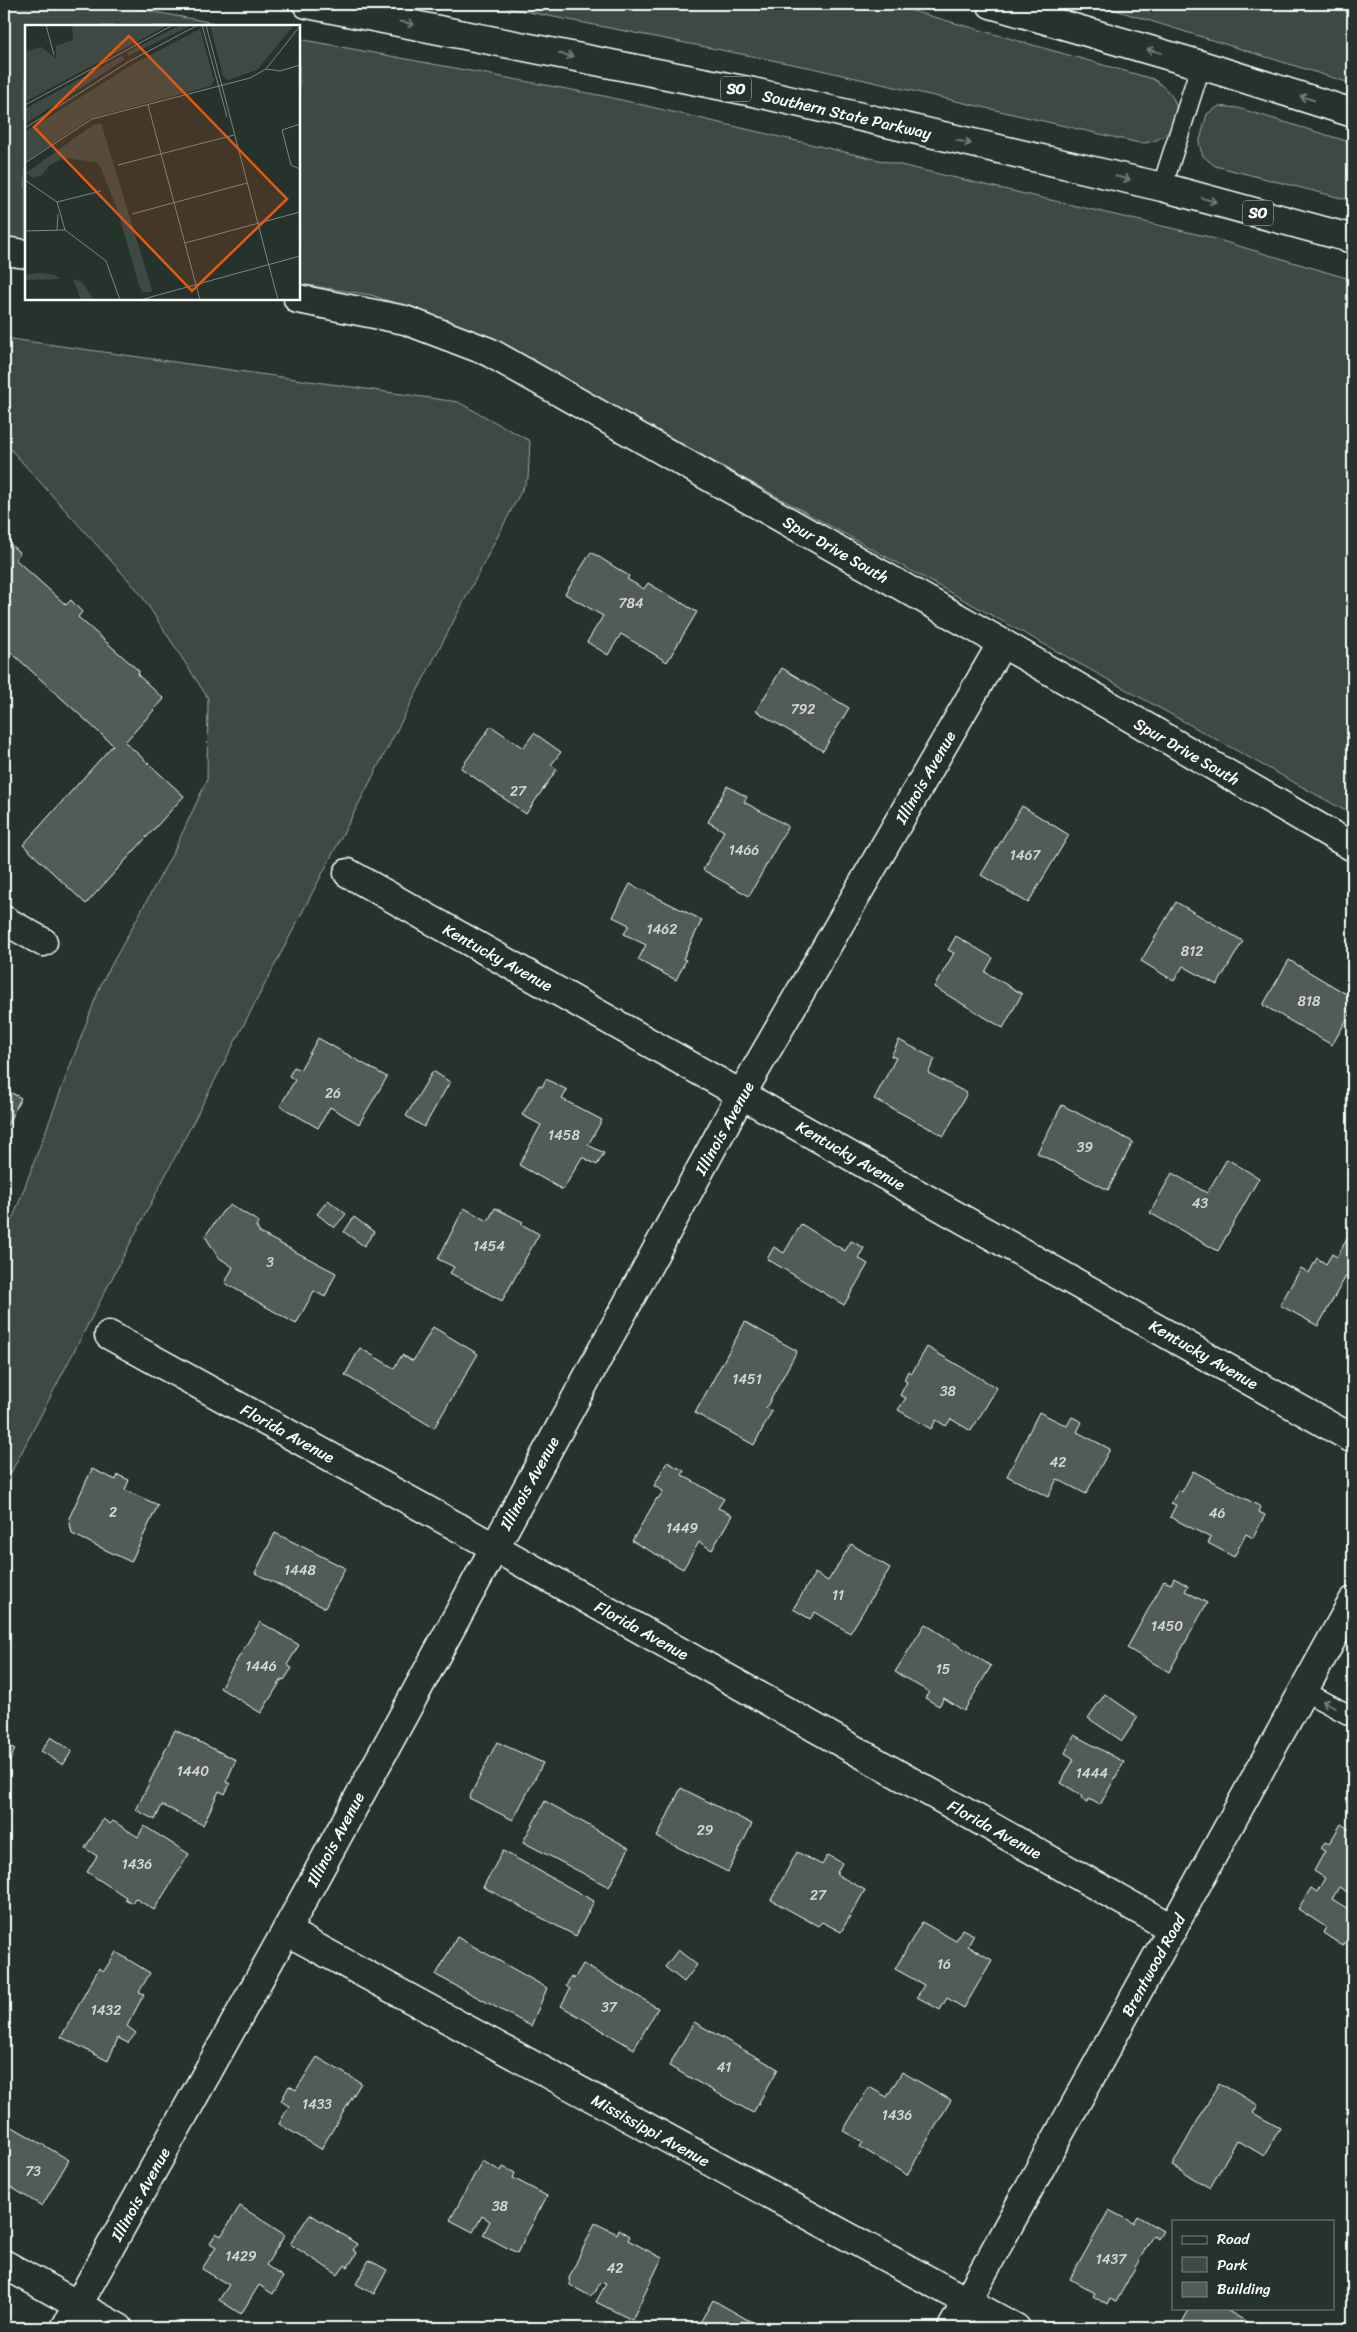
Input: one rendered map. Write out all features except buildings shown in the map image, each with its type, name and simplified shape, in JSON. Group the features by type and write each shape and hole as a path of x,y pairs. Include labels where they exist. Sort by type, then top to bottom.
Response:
{"main road":[{"name":"Southern State Parkway","path":"307,4 753,92 1162,187 1353,240"},
{"path":"990,4 1201,65 1353,112"},
{"path":"4,251 25,254"},
{"name":"Spur Drive South","path":"300,299 405,320 489,352 1002,644 1353,847"},
{"name":"Illinois Avenue","path":"65,2328 286,1931 742,1093 1002,644"},
{"name":"Kentucky Avenue","path":"348,873 742,1093 1353,1439"},
{"path":"4,920 43,942"},
{"name":"Florida Avenue","path":"109,1335 494,1547 1173,1929"},
{"name":"Brentwood Road","path":"952,2328 1353,1601"},
{"name":"Mississippi Avenue","path":"286,1931 1016,2328"},
{"path":"4,2264 119,2328"}],"lane":[{"path":"1162,187 1201,65"},
{"path":"1304,1691 1353,1717"}],"green space":[{"path":"4,4 111,4 226,25 25,25 25,241 4,237"},
{"path":"488,4 888,4 1153,79 1173,98 1177,116 1170,130 1164,136 1156,140 1139,143 812,68"},
{"path":"1096,4 1353,4 1353,84"},
{"path":"300,39 604,96 1205,236 1353,280 1353,815 483,334 371,295 300,284"},
{"path":"1219,106 1238,108 1353,143 1353,201 1215,166 1203,156 1199,144 1207,114"},
{"path":"4,338 458,402 530,441 528,478 4,1486 4,1238 101,984 174,851 207,780 208,698 140,593 4,442"}]}
